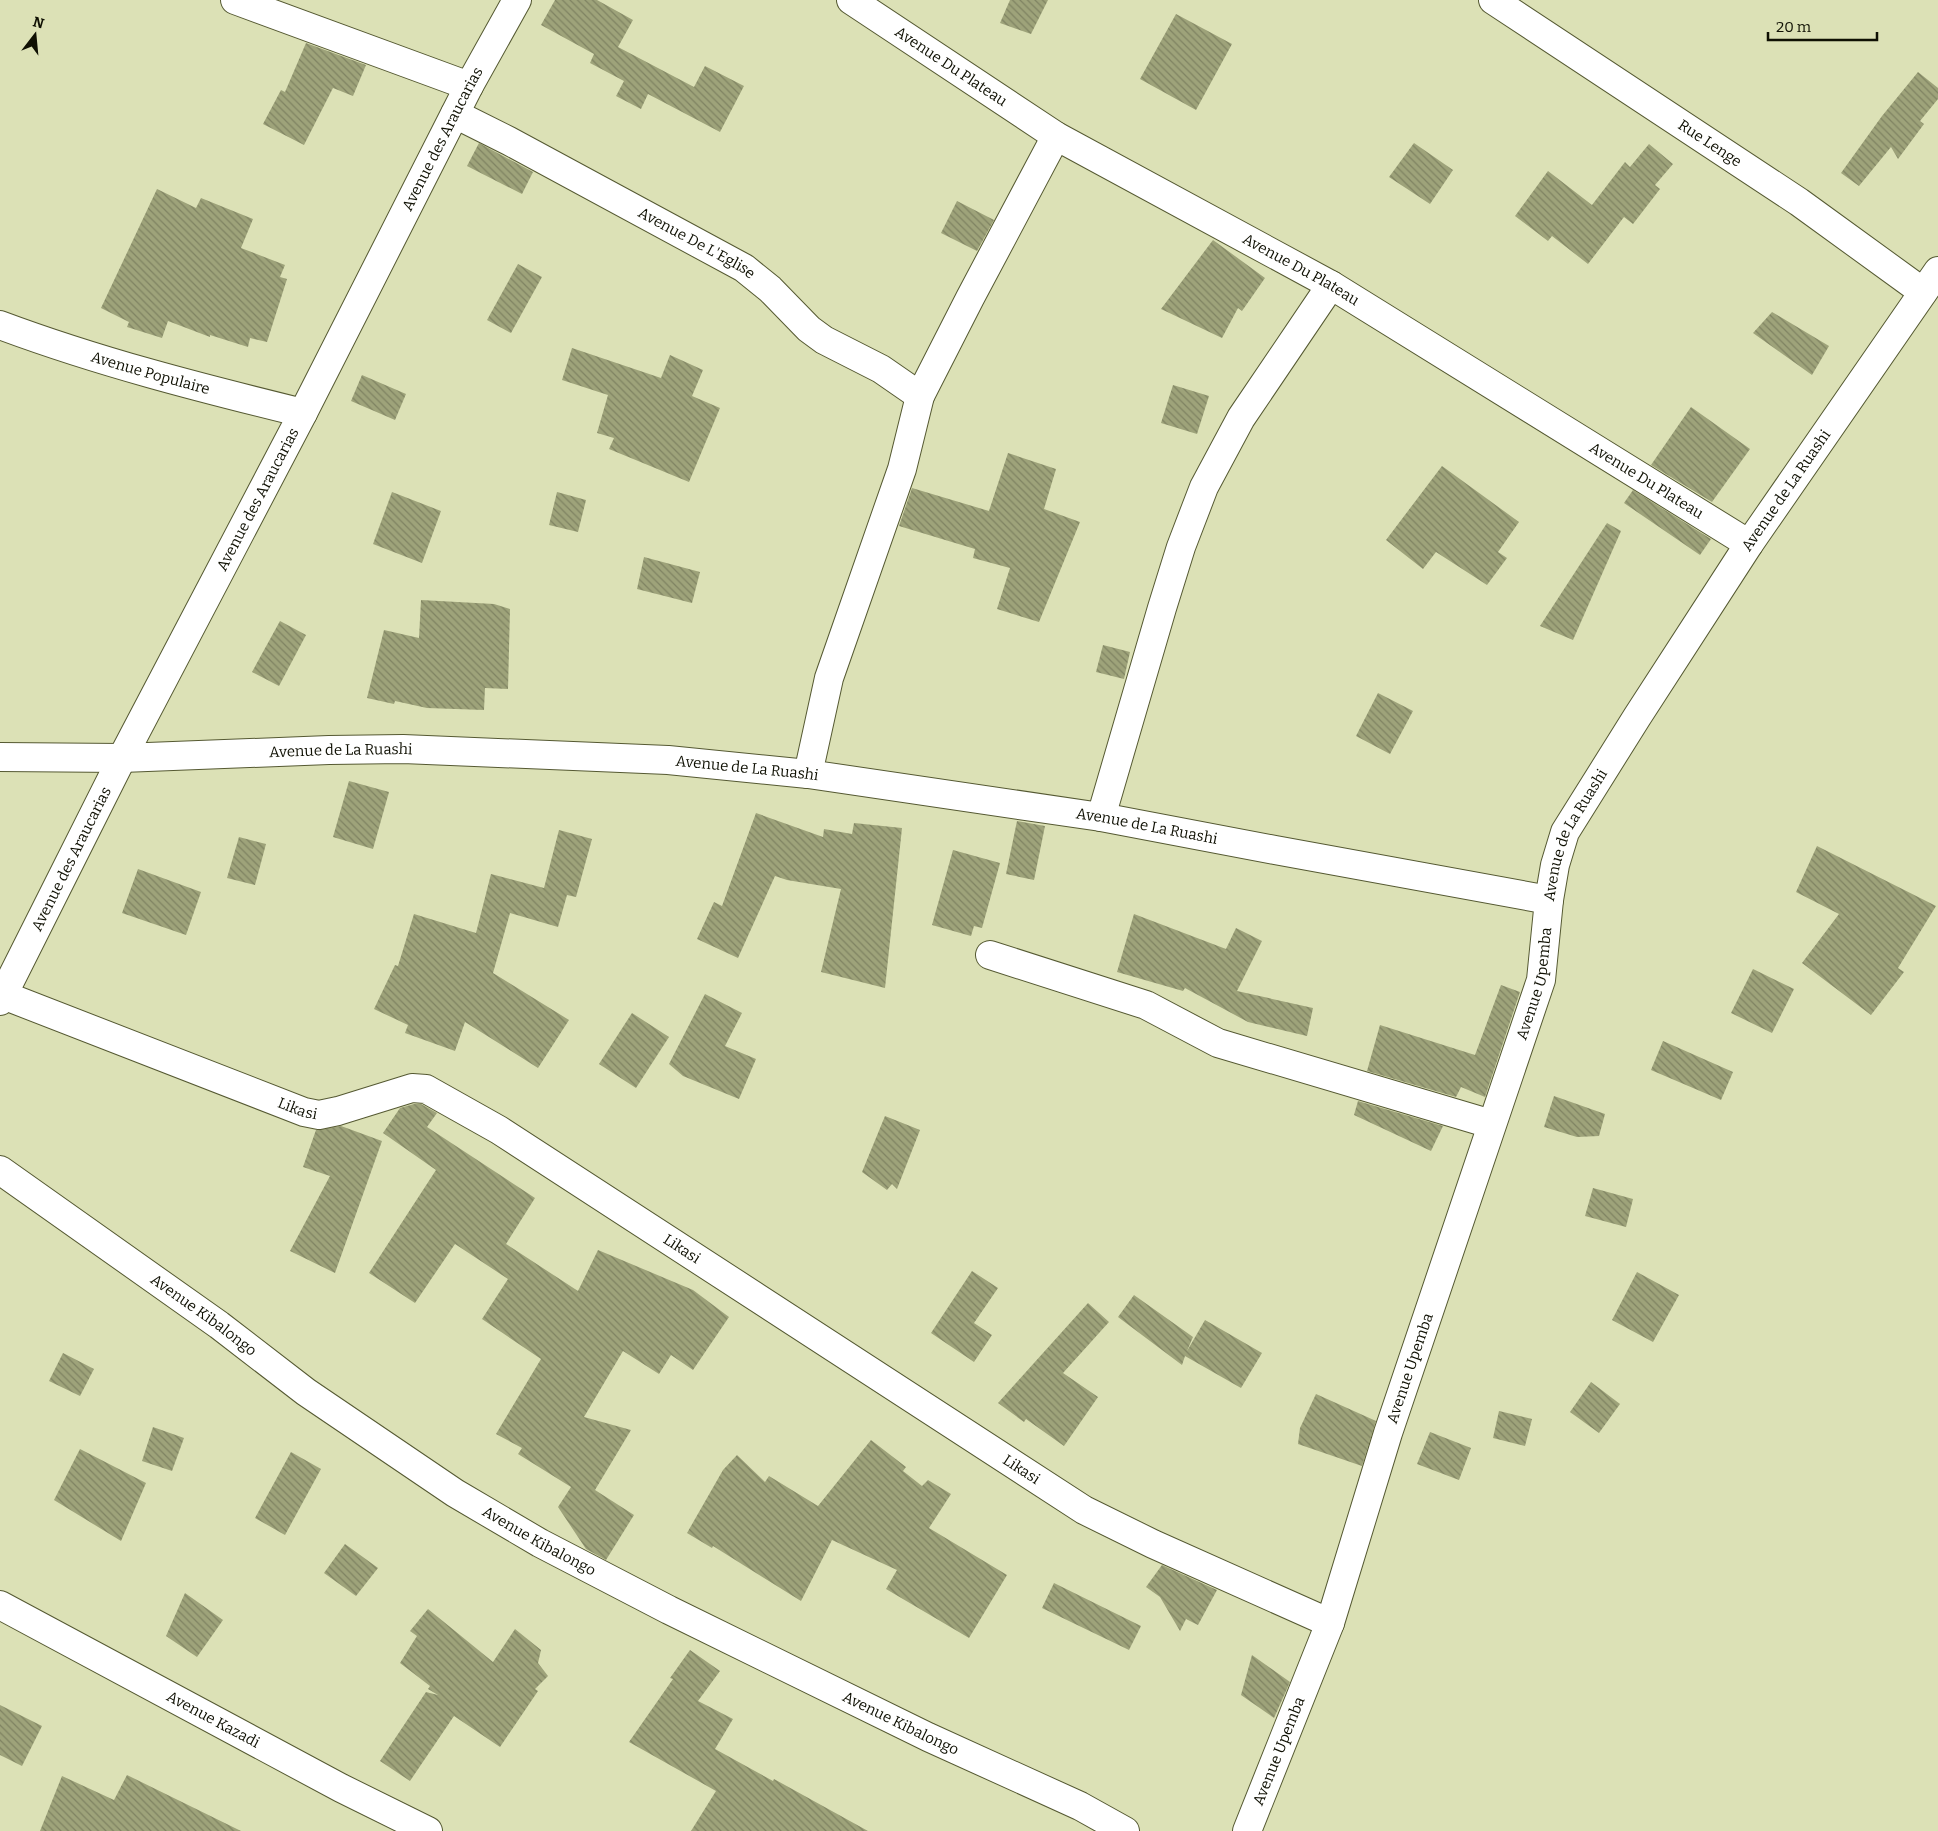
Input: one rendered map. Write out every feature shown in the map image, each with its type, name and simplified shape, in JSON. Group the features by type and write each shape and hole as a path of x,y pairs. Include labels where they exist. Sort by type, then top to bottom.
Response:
{"street":[{"path":"235,0 469,86"},
{"name":"Avenue des Araucarias","path":"2,998 122,758 303,413 469,86 516,0"},
{"name":"Avenue Du Plateau","path":"851,0 1056,136 1331,285 1749,544"},
{"name":"Rue Lenge","path":"1493,0 1799,202 1931,282"},
{"name":"Avenue De L'Eglise","path":"455,114 509,141 744,268 770,289 809,329 824,340 881,369 920,396"},
{"path":"808,774 829,678 902,469 920,396 1056,136"},
{"name":"Avenue de La Ruashi","path":"0,757 122,758 402,749 668,760 808,774 1101,817 1265,849 1549,900 1555,864 1565,832 1636,717 1749,544 1931,282"},
{"path":"1101,817 1164,599 1204,487 1242,418 1331,285"},
{"name":"Avenue Populaire","path":"0,325 38,339 187,385 303,413"},
{"name":"Avenue Upemba","path":"1247,1831 1330,1623 1388,1433 1542,980 1549,900"},
{"path":"990,955 1146,1005 1218,1043 1492,1124"},
{"name":"Likasi","path":"2,998 304,1112 319,1115 412,1088 426,1089 523,1146 1084,1510 1153,1544 1330,1623"},
{"name":"Avenue Kibalongo","path":"0,1170 219,1325 306,1392 393,1453 540,1543 752,1652 928,1737 1080,1806 1125,1831"},
{"name":"Avenue Kazadi","path":"0,1605 341,1788 428,1831"}],"building":[{"path":"555,0 597,0 633,20 618,47 694,87 705,66 744,86 720,132 648,94 641,109 616,96 624,81 590,63 594,54 541,25"},
{"path":"1010,0 1048,0 1031,34 1000,23"},
{"path":"1176,14 1232,44 1196,110 1140,79"},
{"path":"306,43 366,65 353,96 333,88 304,145 263,124 281,90 285,92"},
{"path":"1918,72 1938,88 1938,99 1920,121 1924,124 1898,159 1891,147 1859,186 1841,173 1882,116"},
{"path":"479,143 533,172 522,194 467,166"},
{"path":"1414,143 1453,170 1430,204 1389,177"},
{"path":"1649,144 1673,164 1655,185 1660,189 1633,224 1624,217 1588,264 1552,236 1548,241 1515,216 1548,171 1592,205 1625,162 1630,167"},
{"path":"157,189 196,208 201,198 253,219 241,248 285,265 280,277 287,279 267,342 250,338 248,347 210,335 210,337 168,321 162,338 127,327 129,322 101,308"},
{"path":"957,201 994,220 977,251 941,233"},
{"path":"1213,240 1265,278 1242,311 1238,308 1222,338 1161,309"},
{"path":"518,264 542,277 511,333 487,320"},
{"path":"1772,312 1829,346 1812,375 1753,333"},
{"path":"572,348 661,378 670,355 703,370 692,396 720,408 689,482 609,449 614,438 597,433 608,395 562,380"},
{"path":"362,375 406,394 395,420 351,401"},
{"path":"1173,385 1209,396 1197,434 1161,423"},
{"path":"1691,407 1750,449 1712,502 1651,465"},
{"path":"1008,453 1056,469 1044,509 1080,522 1039,622 997,609 1010,568 973,558 975,549 899,526 912,488 989,511"},
{"path":"1442,466 1519,522 1498,552 1507,558 1487,585 1436,552 1423,569 1386,540"},
{"path":"1633,490 1711,539 1700,555 1624,503"},
{"path":"392,492 441,511 422,563 373,544"},
{"path":"557,492 586,500 578,532 549,525"},
{"path":"1607,523 1621,531 1573,640 1540,626"},
{"path":"644,557 700,572 692,603 637,589"},
{"path":"421,600 494,604 510,609 508,689 485,688 484,710 427,708 395,701 394,704 367,698 384,630 419,638"},
{"path":"280,621 306,635 279,686 252,672"},
{"path":"1103,645 1130,652 1124,679 1096,672"},
{"path":"1378,693 1413,711 1390,754 1356,736"},
{"path":"349,781 389,792 373,849 333,837"},
{"path":"756,813 823,837 824,829 852,834 854,823 902,828 885,988 821,972 841,889 787,880 775,876 738,958 697,939 714,902 722,906"},
{"path":"1017,821 1045,826 1034,880 1006,874"},
{"path":"559,830 592,839 576,897 567,895 558,927 510,913 493,973 569,1020 538,1068 465,1022 455,1051 405,1033 408,1025 374,1009 395,965 398,966 414,914 476,933 491,874 544,888"},
{"path":"239,837 266,844 255,885 227,878"},
{"path":"1817,846 1936,906 1898,968 1904,972 1871,1015 1802,963 1839,914 1796,892"},
{"path":"953,850 1000,863 982,928 974,926 971,936 932,925"},
{"path":"138,869 201,892 186,935 122,913"},
{"path":"1134,914 1226,949 1236,928 1262,941 1237,991 1313,1008 1307,1036 1248,1022 1185,988 1183,991 1117,972"},
{"path":"1753,969 1794,989 1772,1033 1731,1013"},
{"path":"1501,985 1520,992 1485,1097 1461,1087 1456,1097 1367,1071 1380,1025 1475,1055"},
{"path":"705,994 742,1013 725,1046 756,1059 739,1099 683,1076 669,1064"},
{"path":"632,1013 669,1037 636,1088 599,1064"},
{"path":"1663,1041 1733,1072 1721,1100 1651,1070"},
{"path":"1554,1096 1605,1114 1599,1136 1577,1137 1544,1127"},
{"path":"1358,1101 1443,1126 1431,1151 1354,1115"},
{"path":"421,1104 437,1113 427,1127 535,1198 506,1244 578,1291 598,1250 693,1290 729,1317 693,1370 671,1355 659,1374 623,1351 584,1417 631,1430 595,1490 634,1515 606,1560 586,1549 558,1507 571,1487 518,1454 522,1448 496,1434 541,1359 482,1319 508,1279 455,1244 415,1303 369,1273 436,1170 383,1133 400,1108"},
{"path":"885,1116 920,1130 897,1189 892,1184 887,1190 862,1172"},
{"path":"341,1126 382,1141 335,1273 290,1251 330,1176 303,1167 316,1130"},
{"path":"1593,1188 1633,1199 1626,1227 1585,1216"},
{"path":"972,1271 998,1288 974,1323 992,1335 974,1362 931,1333"},
{"path":"1637,1272 1679,1295 1653,1342 1612,1320"},
{"path":"1134,1295 1193,1337 1187,1351 1205,1320 1262,1353 1241,1388 1185,1356 1182,1365 1118,1317"},
{"path":"1088,1303 1109,1322 1063,1373 1098,1397 1064,1446 1026,1419 1024,1422 998,1403"},
{"path":"63,1353 94,1369 80,1396 49,1381"},
{"path":"1591,1382 1620,1404 1599,1433 1570,1412"},
{"path":"1316,1394 1376,1421 1362,1466 1298,1444 1300,1428"},
{"path":"1499,1411 1532,1419 1525,1446 1493,1438"},
{"path":"153,1427 184,1438 172,1471 142,1461"},
{"path":"1430,1432 1471,1448 1459,1480 1417,1464"},
{"path":"871,1440 906,1467 903,1471 922,1486 928,1480 951,1494 929,1528 1007,1575 969,1638 886,1589 897,1570 832,1540 801,1601 713,1546 712,1548 687,1533 723,1470 737,1455 765,1482 769,1476 818,1506"},
{"path":"80,1449 146,1483 121,1541 54,1500"},
{"path":"291,1452 321,1469 285,1535 255,1518"},
{"path":"345,1544 378,1568 356,1596 324,1573"},
{"path":"1162,1565 1217,1590 1198,1625 1186,1619 1180,1631 1160,1597 1146,1587"},
{"path":"1054,1583 1141,1626 1129,1650 1042,1608"},
{"path":"185,1593 223,1620 197,1657 166,1636"},
{"path":"428,1609 493,1662 515,1629 541,1650 538,1663 548,1676 535,1689 538,1691 500,1747 454,1716 410,1781 380,1761 426,1692 438,1695 428,1689 430,1686 400,1663 417,1636 410,1631"},
{"path":"690,1650 720,1671 698,1701 733,1719 715,1749 868,1831 691,1831 716,1791 629,1742 673,1679 670,1678"},
{"path":"1252,1655 1290,1682 1274,1718 1241,1695"},
{"path":"0,1705 42,1726 22,1766 0,1755"},
{"path":"127,1775 241,1831 40,1831 62,1776 114,1800"}]}
